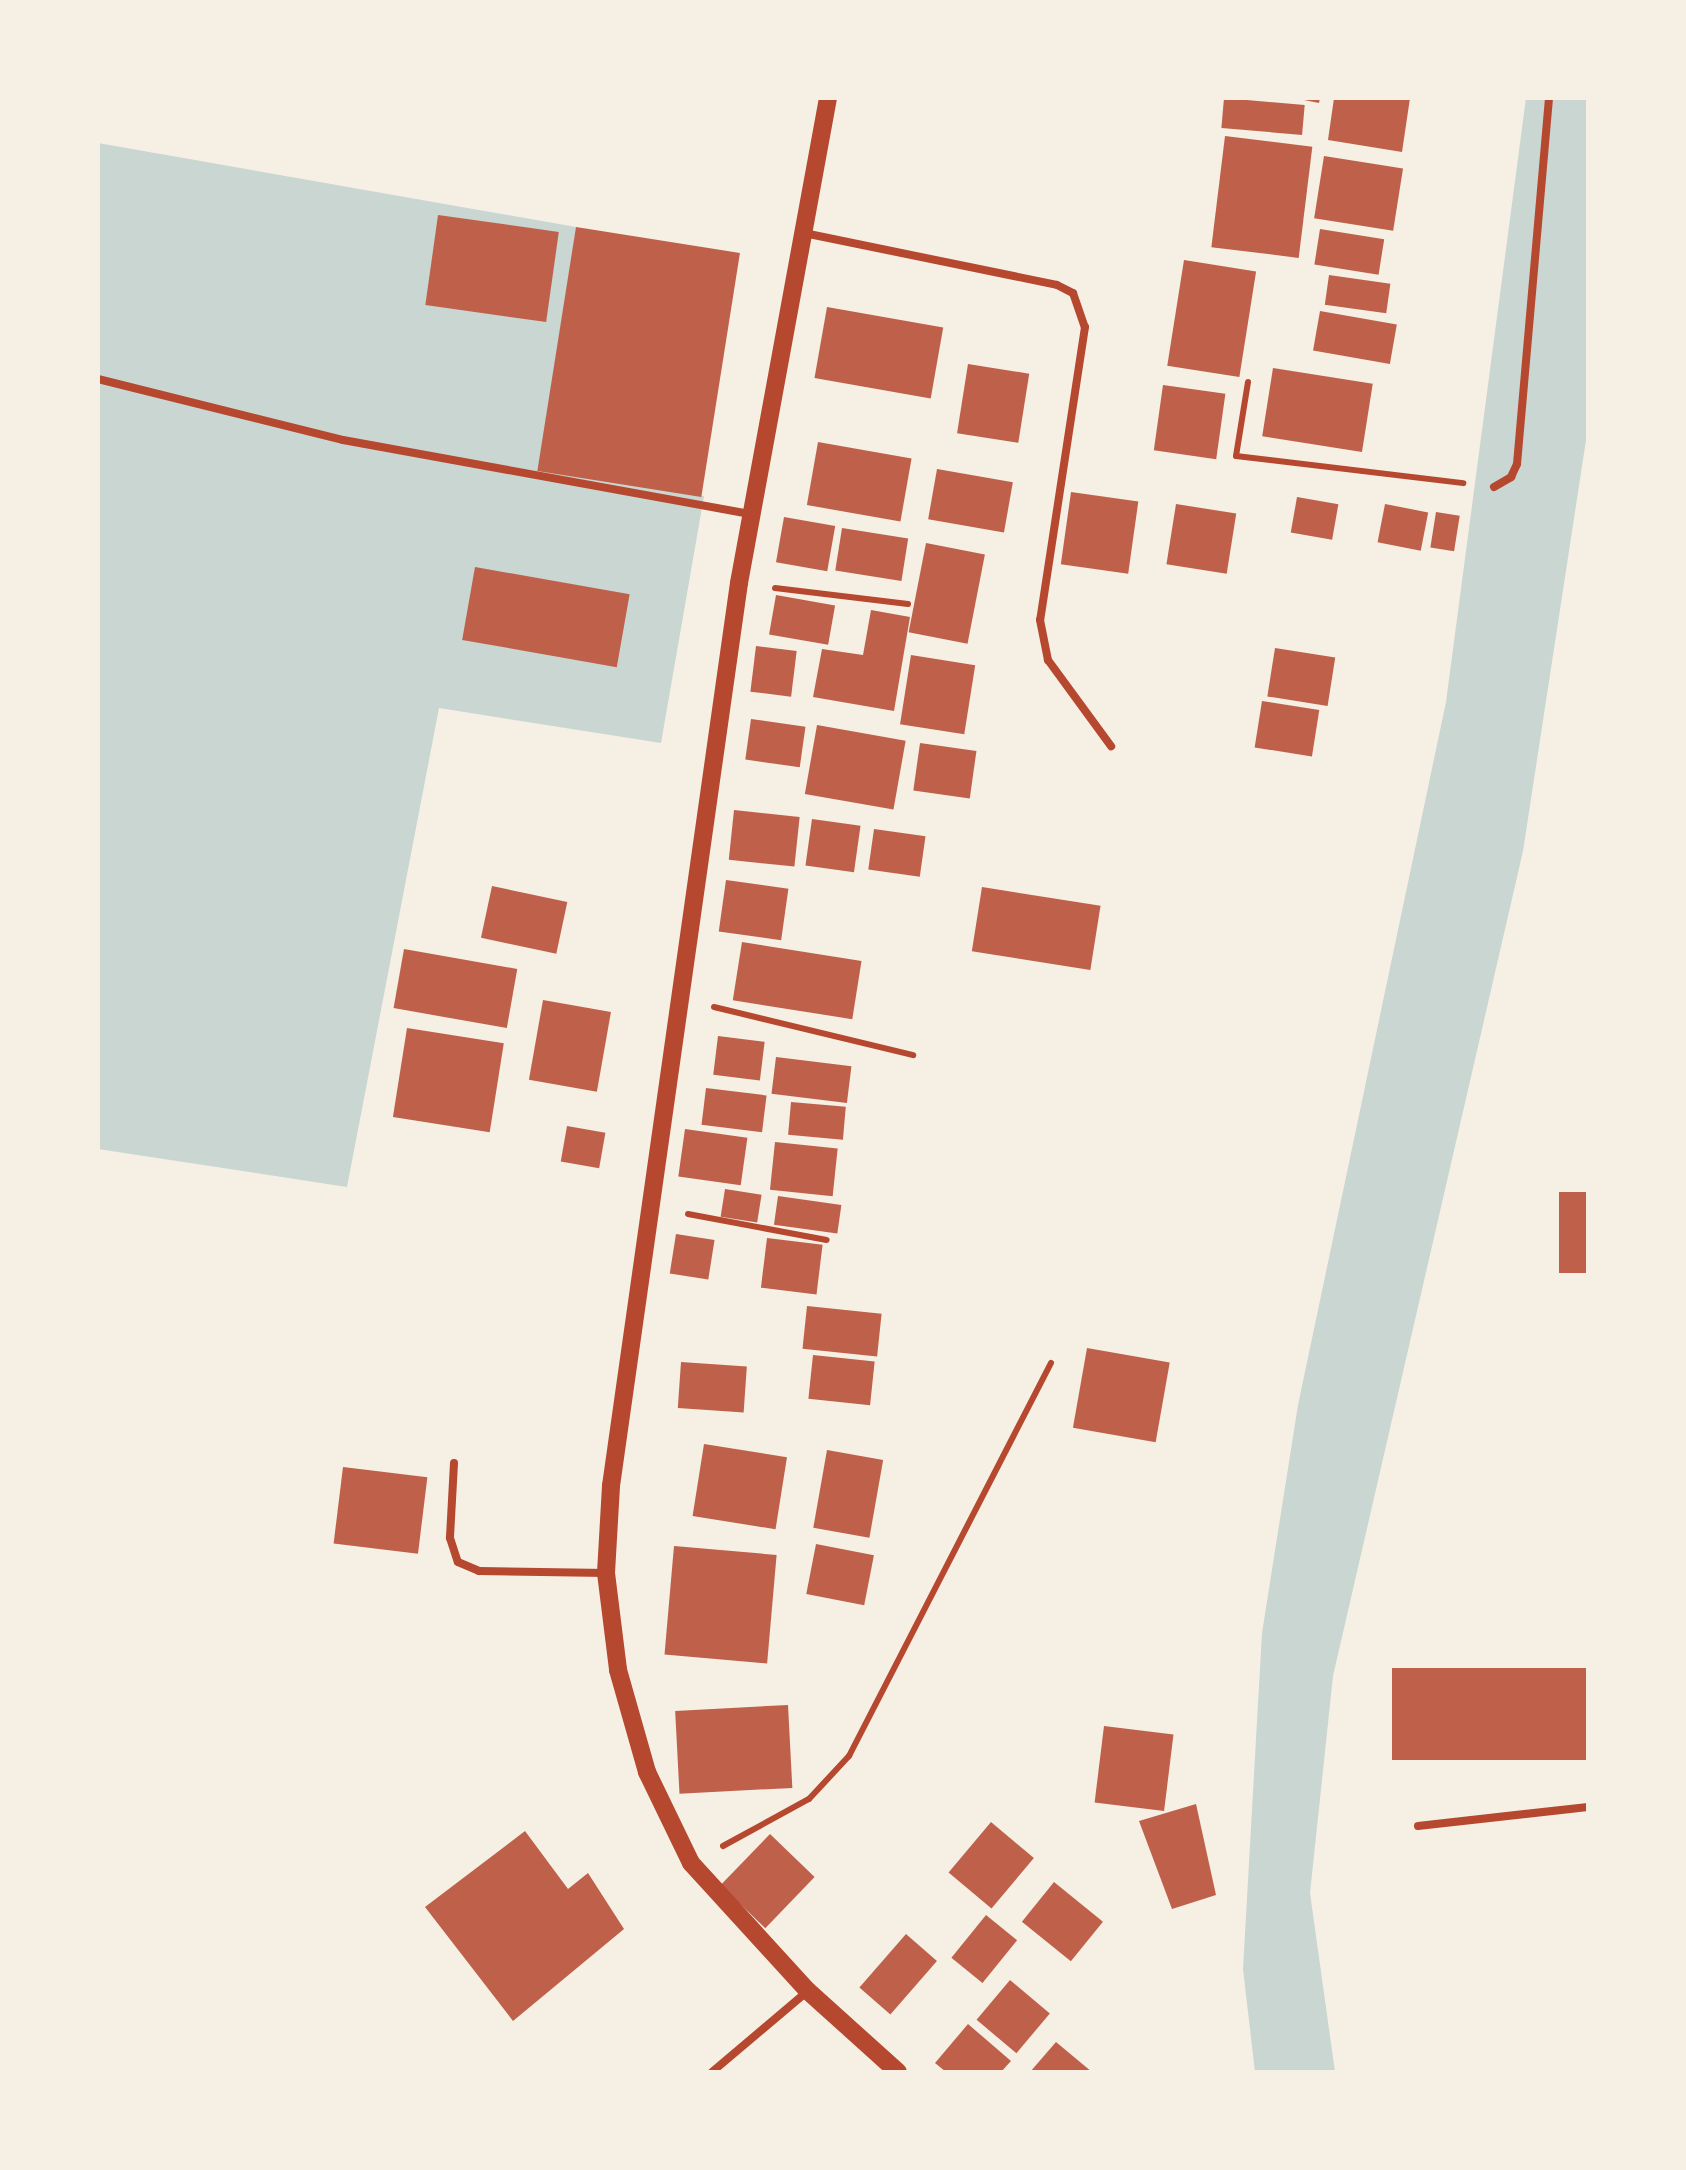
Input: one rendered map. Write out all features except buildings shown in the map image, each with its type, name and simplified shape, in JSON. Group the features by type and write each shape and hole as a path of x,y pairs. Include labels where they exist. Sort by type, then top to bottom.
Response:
{"street":[{"path":"828,98 739,583 684,1000 610,1486 606,1573 618,1670 647,1772 692,1863 808,1991 898,2072"}],"lane":[{"path":"1494,487 1511,477 1516,464 1549,98"},
{"path":"804,233 1057,284 1073,293 1085,327 1040,620 1048,660 1082,714 1111,746"},
{"path":"98,379 343,440 751,514"},
{"path":"454,1463 450,1538 458,1562 480,1571 606,1573"},
{"path":"1418,1826 1588,1808"},
{"path":"712,2072 808,1991"}],"path":[{"path":"1248,382 1236,456 1494,487"},
{"path":"739,583 908,604"},
{"path":"684,1000 913,1055"},
{"path":"652,1207 827,1240"},
{"path":"692,1863 809,1799 849,1756 1051,1363"}],"shaded area":[{"path":"1526,98 1588,98 1588,427 1523,851 1333,1676 1310,1893 1335,2072 1255,2072 1243,1969 1262,1633 1298,1405 1446,702"},
{"path":"98,143 576,227 544,471 704,496 661,743 439,708 347,1187 98,1149"}]}
